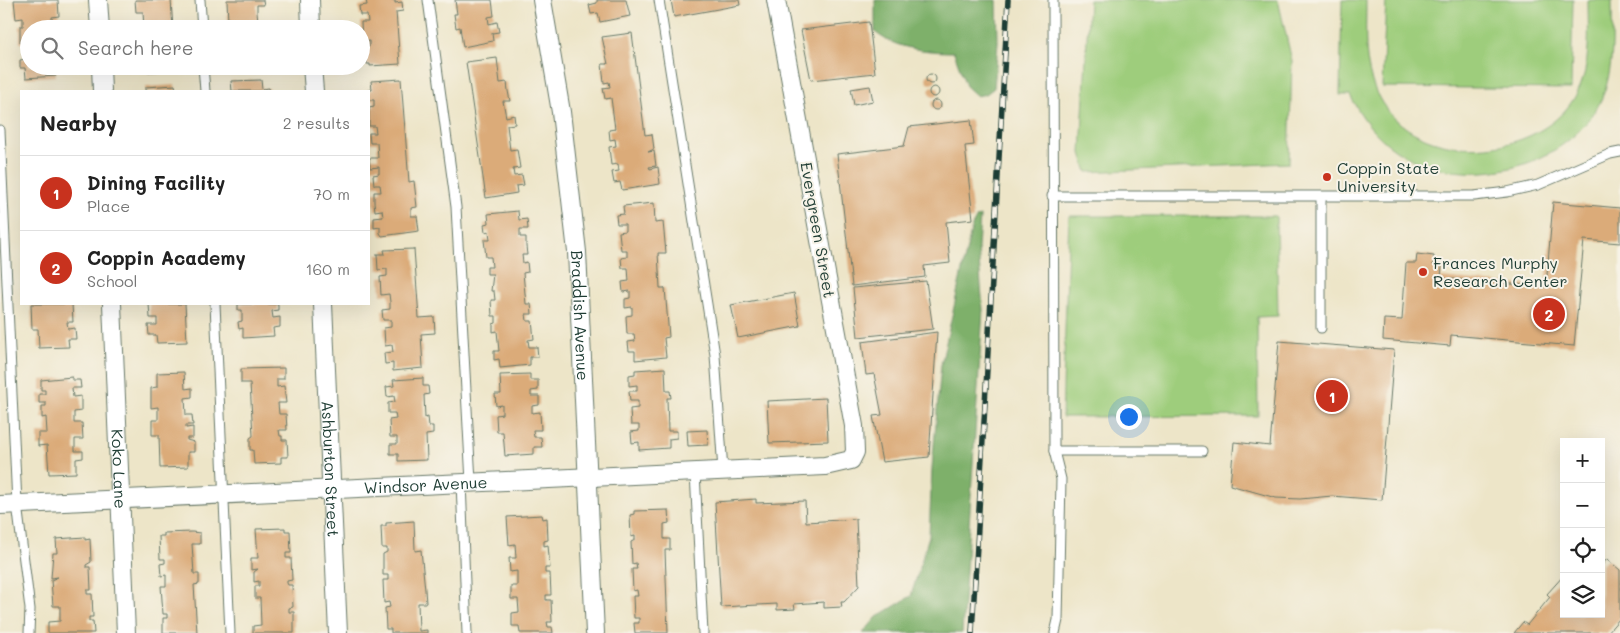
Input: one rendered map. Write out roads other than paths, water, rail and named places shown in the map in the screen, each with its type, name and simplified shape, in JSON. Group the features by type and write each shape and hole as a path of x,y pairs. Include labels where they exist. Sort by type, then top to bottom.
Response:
{"street":[{"path":"98,0 99,20"},
{"path":"310,0 311,20"},
{"name":"Braddish Avenue","path":"542,0 561,112 573,208 581,322 595,633"},
{"name":"Evergreen Street","path":"776,0 854,426 855,452 851,460"},
{"path":"101,75 102,90"},
{"path":"313,75 314,90"},
{"name":"Koko Lane","path":"112,305 126,633"},
{"name":"Ashburton Street","path":"323,305 338,633"},
{"name":"Windsor Avenue","path":"9,505 330,488 826,466 851,460"}],"lane":[{"path":"200,0 201,20"},
{"path":"428,0 456,207 466,482 467,633"},
{"path":"659,0 715,356 723,471"},
{"path":"1053,0 1054,451 1061,478 1058,620 1055,633"},
{"path":"204,75 205,90"},
{"path":"0,130 9,505 30,609 29,633"},
{"path":"1052,196 1474,196 1507,192 1538,185 1610,154 1620,152"},
{"path":"1320,197 1320,328"},
{"path":"215,305 230,633"},
{"path":"1054,451 1202,451"},
{"path":"695,472 703,633"}],"railway":[{"path":"972,633 1008,0"}],"place":[{"name":"Coppin State University","path":"1327,177"},
{"name":"Frances Murphy Research Center","path":"1423,272"},
{"name":"Coppin Academy","path":"1549,314"},
{"name":"Dining Facility","path":"1332,396"}]}
